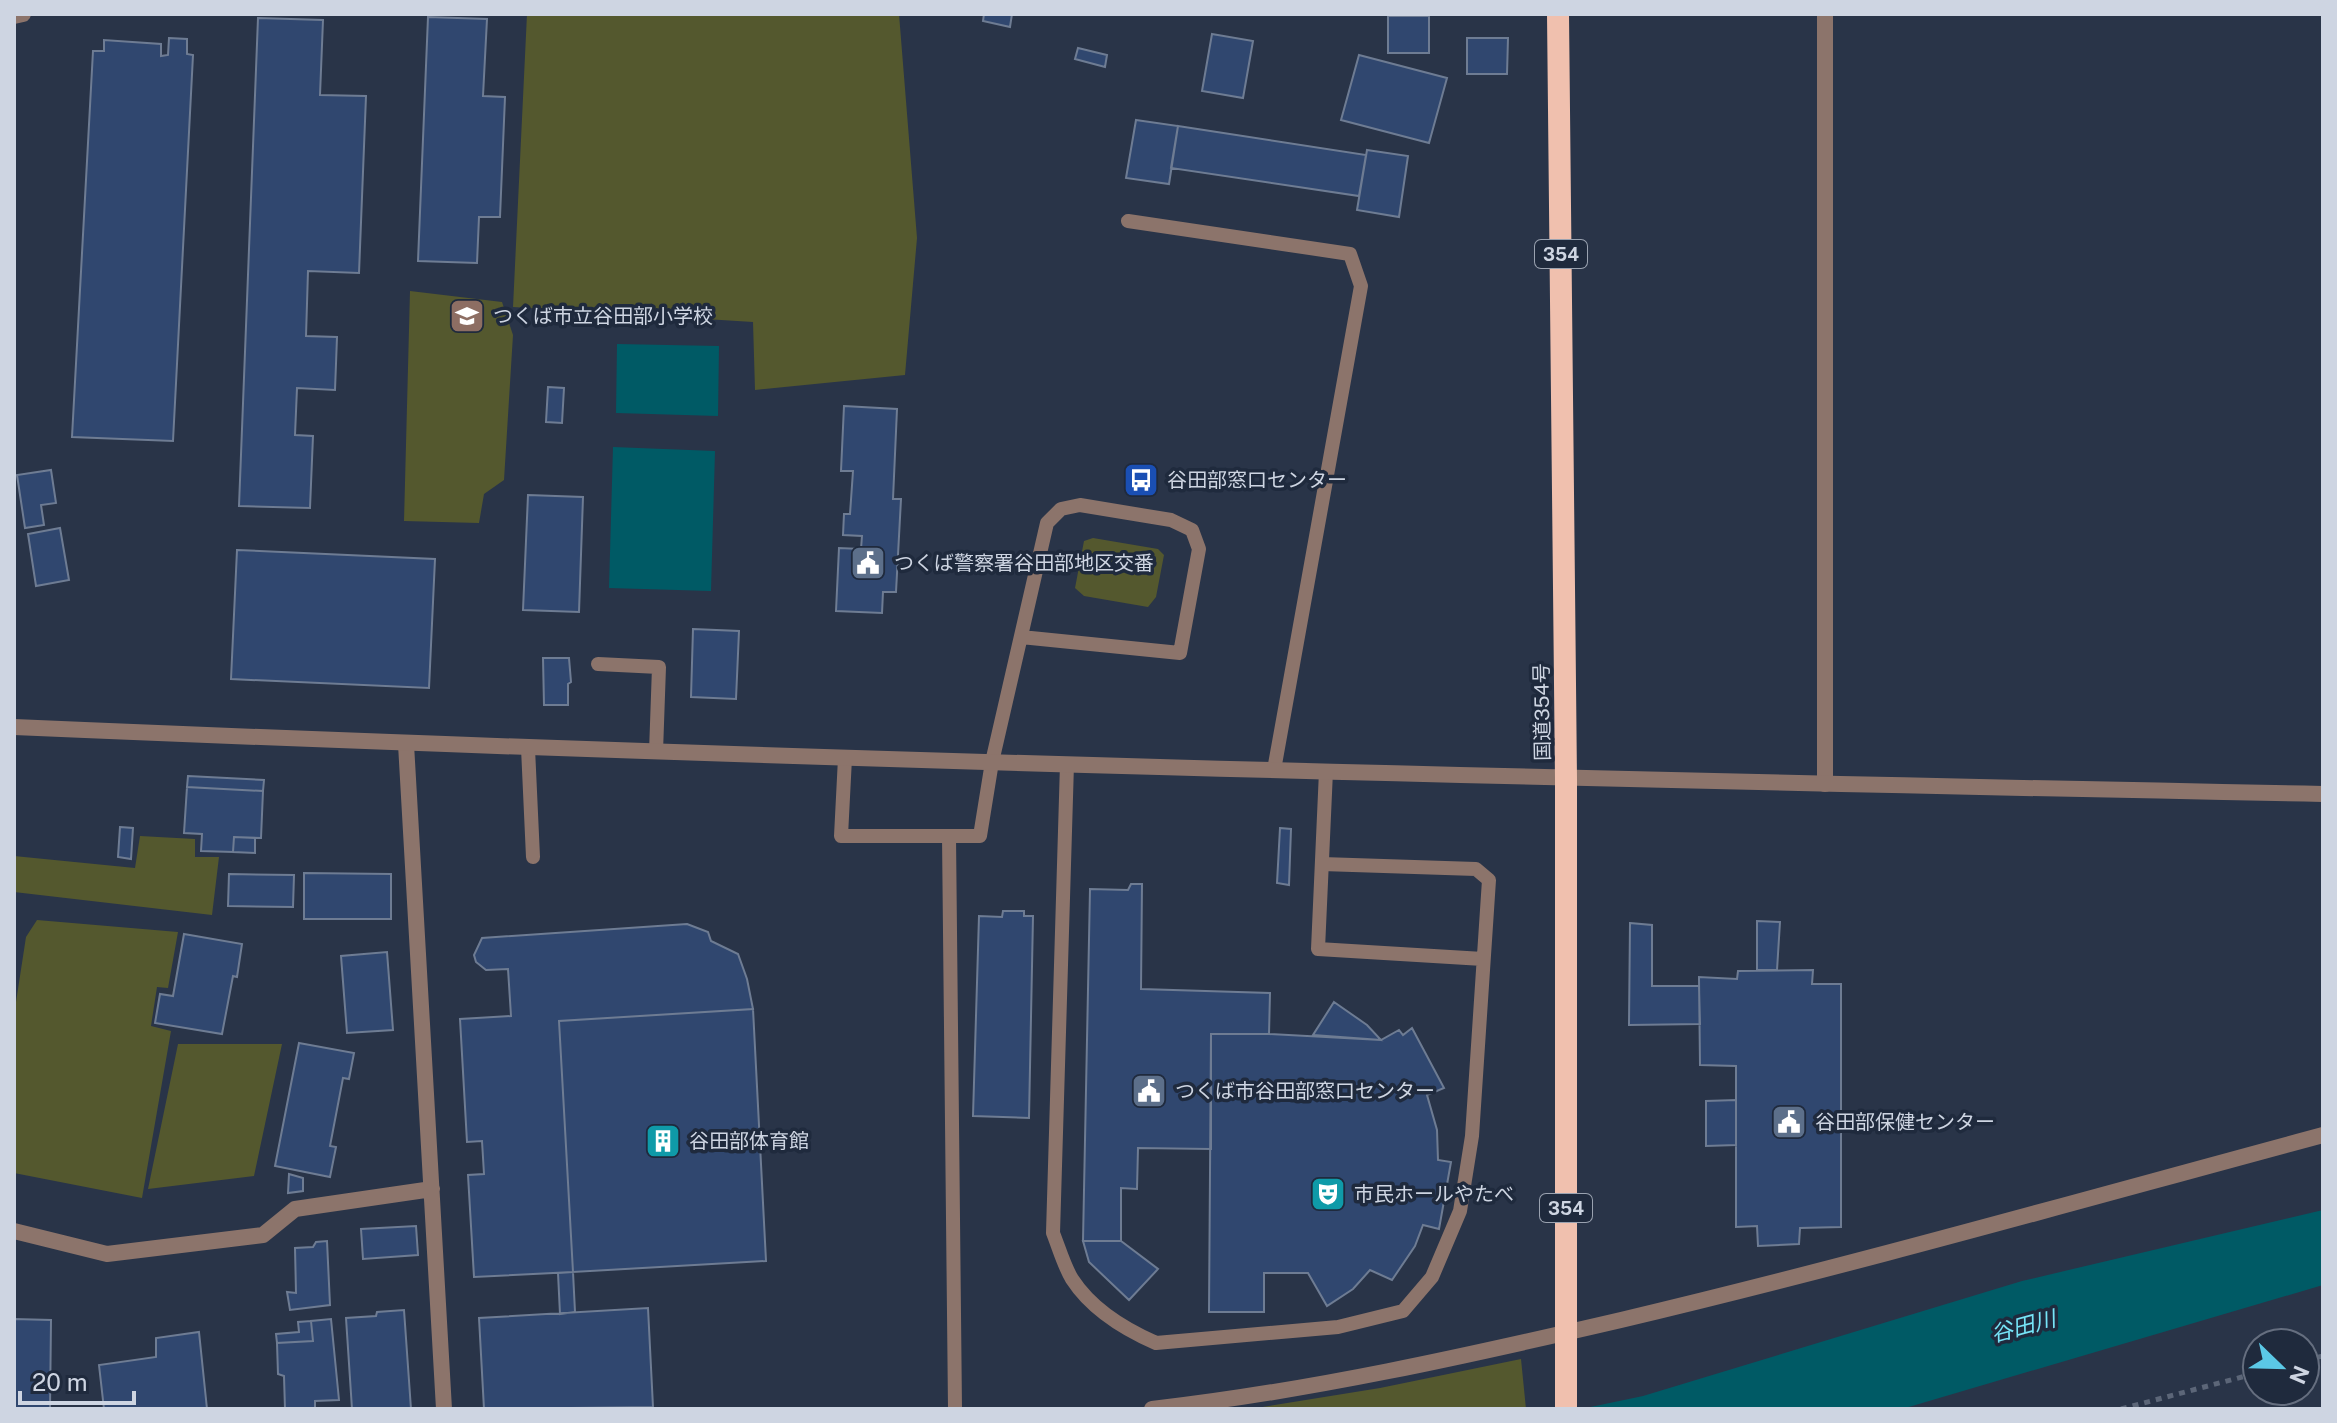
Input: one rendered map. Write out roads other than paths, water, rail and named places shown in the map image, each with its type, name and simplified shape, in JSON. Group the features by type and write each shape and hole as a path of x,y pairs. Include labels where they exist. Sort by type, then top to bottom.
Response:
{"highway":[{"name":"国道354号","path":"1558,14 1566,779 1566,1409"}],"street":[{"path":"14,16 23,14"},
{"path":"1825,14 1825,784"},
{"path":"14,727 406,744 1566,779 2323,794"},
{"path":"406,744 444,1409"},
{"path":"1152,1409 1202,1403 1454,1358 1566,1344 2323,1135"},
{"path":"14,1231 107,1254 263,1235 295,1209 432,1189"}],"lane":[{"path":"1128,221 1350,254 1361,286 1274,770"},
{"path":"845,758 841,836 980,836 992,762 1047,523 1061,509 1080,505 1171,520 1192,530 1199,549 1180,653 1021,637"},
{"path":"598,664 659,667 656,752"},
{"path":"528,748 533,857"},
{"path":"1067,764 1053,1233 1072,1279 1100,1311 1130,1331 1156,1343 1338,1327 1403,1311 1432,1277 1460,1211 1472,1136 1489,880 1476,869 1322,864"},
{"path":"1326,771 1318,949 1483,959"},
{"path":"949,836 955,1409"}],"water":[{"path":"617,344 719,346 718,416 616,413"},
{"path":"613,447 715,451 711,591 609,588"},
{"name":"谷田川","path":"2323,1210 2323,1285 1902,1409 1581,1409 1643,1396 2022,1281"}],"place":[{"name":"つくば市立谷田部小学校","path":"467,316"},
{"name":"谷田部窓口センター","path":"1141,480"},
{"name":"つくば警察署谷田部地区交番","path":"868,563"},
{"name":"つくば市谷田部窓口センター","path":"1149,1091"},
{"name":"谷田部保健センター","path":"1789,1122"},
{"name":"谷田部体育館","path":"663,1141"},
{"name":"市民ホールやたべ","path":"1328,1194"}]}
